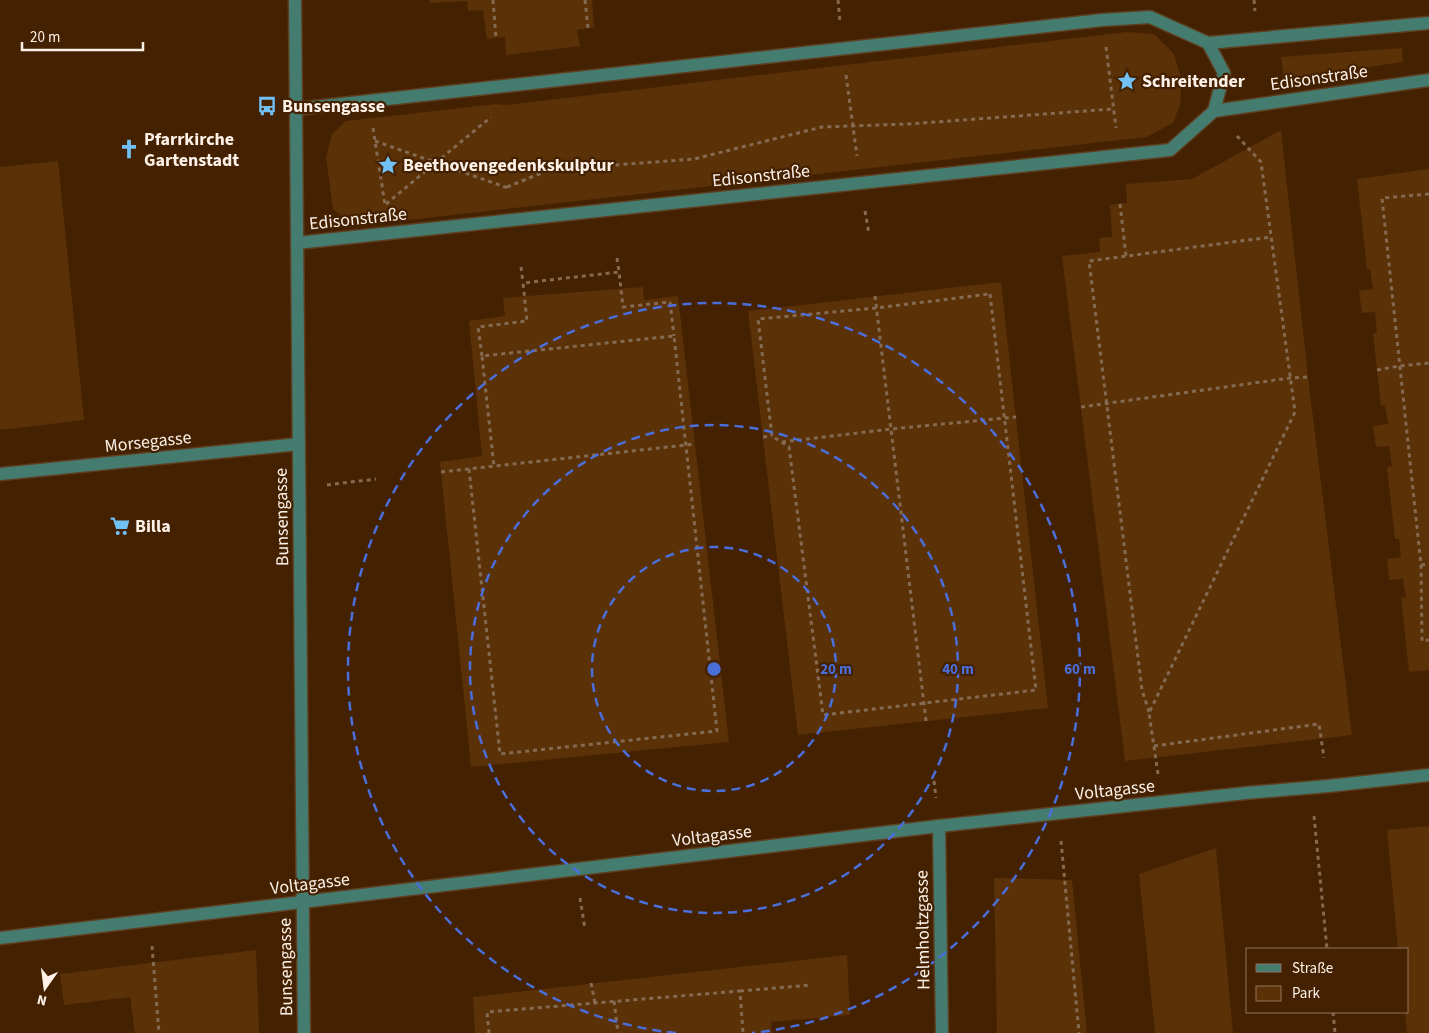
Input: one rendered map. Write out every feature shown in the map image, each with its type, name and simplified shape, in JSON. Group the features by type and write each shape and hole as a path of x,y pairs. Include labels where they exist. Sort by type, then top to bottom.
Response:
{"street":[{"name":"Bunsengasse","path":"295,0 304,1033"},
{"path":"296,109 1102,20 1150,17 1208,43 1429,23"},
{"path":"1208,43 1224,73 1214,112"},
{"name":"Edisonstraße","path":"297,243 1170,150 1214,112 1429,80"},
{"name":"Morsegasse","path":"0,474 299,444"},
{"name":"Voltagasse","path":"0,938 939,826 1429,775"},
{"name":"Helmholtzgasse","path":"939,826 942,1033"}],"path":[{"path":"492,0 496,38"},
{"path":"585,0 588,28"},
{"path":"1102,20 1116,125 1114,156"},
{"path":"842,50 861,183"},
{"path":"385,204 505,105 502,85"},
{"path":"369,101 390,233"},
{"path":"507,187 549,170 694,159 822,128 908,124 1113,109"},
{"path":"1149,713 1295,412 1261,162 1214,112"},
{"path":"375,141 507,187 537,218"},
{"path":"1429,194 1382,198 1420,565 1422,641 1429,640"},
{"path":"1120,204 1126,256"},
{"path":"1163,802 1149,713 1142,690 1089,261 1271,237"},
{"path":"469,469 500,754 717,731 670,302 623,307 617,258"},
{"path":"494,467 478,327 527,320 521,267"},
{"path":"523,283 619,272"},
{"path":"763,437 772,436 789,446 823,716 1036,690 990,294 876,308 758,319 772,436"},
{"path":"875,296 926,721"},
{"path":"482,356 674,336"},
{"path":"1377,370 1429,363"},
{"path":"1081,407 1308,377"},
{"path":"781,442 1016,417"},
{"path":"440,472 695,444"},
{"path":"300,488 376,479"},
{"path":"1420,565 1429,564"},
{"path":"1154,746 1319,724 1328,786"},
{"path":"1311,788 1327,948"},
{"path":"1058,813 1080,1033"},
{"path":"151,921 159,1033"},
{"path":"592,983 595,1003"},
{"path":"489,1033 487,1012 811,985"},
{"path":"740,991 743,1033"},
{"path":"614,1001 618,1033"},
{"path":"1333,1013 1335,1033"}],"green space":[{"path":"430,0 592,0 594,27 577,30 580,46 506,55 505,37 487,39 483,10 468,11 467,1 430,3"},
{"path":"1127,32 1154,34 1174,54 1182,81 1180,105 1173,123 1146,137 373,224 349,222 333,209 326,157 332,134 346,121 496,104 505,105"},
{"path":"1402,48 1403,62 1284,79 1281,57"},
{"path":"1281,130 1308,377 1352,735 1125,761 1062,256 1100,252 1099,238 1112,237 1110,205 1127,203 1126,184 1192,179"},
{"path":"58,161 84,420 0,430 0,167"},
{"path":"1429,169 1429,670 1409,672 1401,598 1406,597 1403,579 1389,580 1387,559 1401,557 1399,539 1395,539 1387,467 1392,466 1389,446 1376,447 1373,426 1388,424 1385,405 1381,406 1373,333 1377,333 1375,312 1362,313 1359,291 1373,289 1370,269 1367,269 1357,179"},
{"path":"1001,282 1048,708 798,735 748,311"},
{"path":"643,287 644,300 678,296 729,742 471,767 440,462 482,456 469,321 505,316 503,298"},
{"path":"1429,826 1429,1033 1407,1033 1405,1013 1409,1013 1409,948 1398,948 1387,830"},
{"path":"1216,848 1233,1033 1155,1033 1139,874"},
{"path":"994,878 1072,880 1087,1033 997,1033"},
{"path":"256,950 259,1033 135,1033 130,997 64,1005 60,974"},
{"path":"847,955 850,1015 771,1022 772,1033 475,1033 473,997"}],"place":[{"name":"Schreitender","path":"1127,81"},
{"name":"Bunsengasse","path":"267,106"},
{"name":"Pfarrkirche Gartenstadt","path":"129,149"},
{"name":"Beethovengedenkskulptur","path":"388,165"},
{"name":"Billa","path":"120,526"}]}
